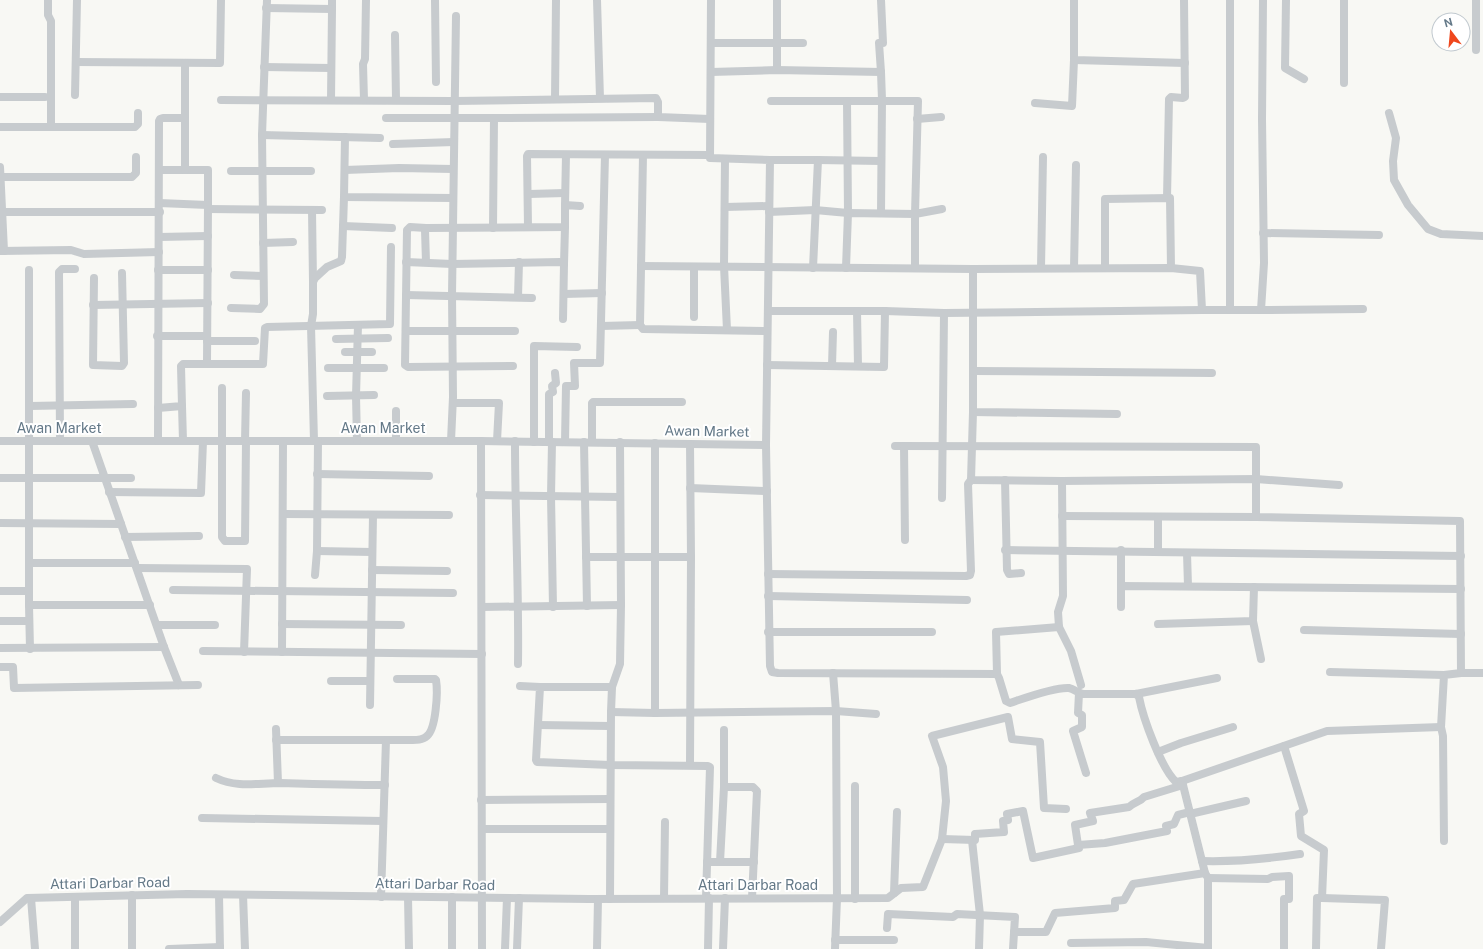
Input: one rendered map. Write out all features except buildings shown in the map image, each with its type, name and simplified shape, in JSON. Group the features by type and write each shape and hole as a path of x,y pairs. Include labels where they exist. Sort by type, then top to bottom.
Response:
{"street":[{"path":"48,0 48,15 51,21 51,127"},
{"path":"75,95 77,0"},
{"path":"76,62 220,63 221,0"},
{"path":"331,100 332,0"},
{"path":"364,100 363,64 365,59 366,0"},
{"path":"435,0 436,82"},
{"path":"555,99 556,0"},
{"path":"597,0 600,98"},
{"path":"711,0 711,159 881,160"},
{"path":"777,0 777,70"},
{"path":"881,0 883,43 879,43 882,100 881,213"},
{"path":"1035,104 1072,106 1074,0"},
{"path":"1166,198 1169,99 1171,97 1185,97 1184,0"},
{"path":"1230,0 1230,310"},
{"path":"1261,310 1263,233 1262,119 1264,0"},
{"path":"1286,0 1285,68 1304,79"},
{"path":"1344,0 1344,83"},
{"path":"1476,0 1476,50"},
{"path":"231,308 260,309 263,307 264,209 262,171 262,100 266,4 332,10"},
{"path":"451,441 453,403 452,264 456,16"},
{"path":"395,34 396,100"},
{"path":"711,43 803,43"},
{"path":"1074,60 1185,63"},
{"path":"185,63 185,170"},
{"path":"264,66 331,68"},
{"path":"711,72 777,70 880,72"},
{"path":"0,97 45,97"},
{"path":"221,100 656,98 658,102 658,117"},
{"path":"771,101 918,101 915,268"},
{"path":"846,268 848,213 848,101"},
{"path":"0,127 135,127 138,124 138,113"},
{"path":"1389,113 1396,138 1393,161 1394,180 1408,205 1428,229 1440,234 1483,236"},
{"path":"386,118 658,117 710,119"},
{"path":"917,119 941,117"},
{"path":"158,441 157,336 160,118 185,118"},
{"path":"493,228 494,118"},
{"path":"262,135 380,138"},
{"path":"313,282 315,278 327,267 341,261 342,257 345,137"},
{"path":"393,144 454,142"},
{"path":"528,227 528,154 710,155"},
{"path":"563,319 566,155"},
{"path":"565,442 566,386 575,386 575,362 600,363 605,155"},
{"path":"643,155 640,325 643,329 767,331"},
{"path":"0,177 132,177 136,173 136,157"},
{"path":"1041,268 1043,157"},
{"path":"725,159 724,266 727,330"},
{"path":"770,160 766,445 768,632 770,666 772,672 997,674"},
{"path":"813,268 818,160"},
{"path":"1074,268 1076,166"},
{"path":"0,167 2,251 71,250 84,254 158,252"},
{"path":"345,170 398,168 453,170"},
{"path":"159,170 212,170 208,207 207,364"},
{"path":"231,171 311,171"},
{"path":"528,194 565,192"},
{"path":"344,197 453,198"},
{"path":"1105,268 1105,199 1166,198 1170,198 1171,268"},
{"path":"565,205 580,206"},
{"path":"1,212 208,207 322,210"},
{"path":"725,207 815,210 848,213 915,214 942,208"},
{"path":"312,210 313,314 311,326 317,474 317,551 315,575"},
{"path":"343,226 392,228"},
{"path":"513,366 406,366 407,230 410,227 565,227"},
{"path":"426,228 426,262"},
{"path":"1263,233 1379,235"},
{"path":"159,237 208,236"},
{"path":"263,242 293,242"},
{"path":"183,441 181,366 183,364 263,364 266,327 388,325 390,323 391,247"},
{"path":"406,262 452,264 560,262 564,264"},
{"path":"518,297 519,262"},
{"path":"641,266 973,269 1171,268 1200,271 1202,310"},
{"path":"694,267 694,318"},
{"path":"60,441 59,272 62,269 75,269"},
{"path":"768,574 970,575 968,484 972,480 973,446 973,269"},
{"path":"29,270 30,649"},
{"path":"158,270 208,270"},
{"path":"94,278 93,365 122,366 124,364 122,273"},
{"path":"234,275 264,276"},
{"path":"564,294 602,294"},
{"path":"406,296 532,298"},
{"path":"93,305 208,304"},
{"path":"768,311 885,311 944,313 1363,309"},
{"path":"857,311 858,366"},
{"path":"767,365 884,367 885,311"},
{"path":"942,498 944,313"},
{"path":"357,441 356,396 358,325"},
{"path":"601,326 640,325"},
{"path":"406,330 515,331"},
{"path":"832,366 833,332"},
{"path":"157,336 255,341"},
{"path":"336,338 388,338"},
{"path":"534,442 534,346 577,347"},
{"path":"345,352 372,352"},
{"path":"328,368 384,368"},
{"path":"974,370 1212,373"},
{"path":"553,607 549,394 552,392 552,386 556,383 555,373"},
{"path":"222,388 222,537 225,541 245,540 246,393"},
{"path":"327,396 374,395"},
{"path":"587,606 584,496 592,403 682,402"},
{"path":"453,403 499,403 497,441"},
{"path":"30,406 133,404"},
{"path":"158,408 182,406"},
{"path":"396,411 396,441"},
{"path":"973,412 1117,414"},
{"name":"Awan Market","path":"0,441 497,441 766,445"},
{"path":"92,441 164,648 179,685"},
{"path":"110,492 201,493 203,441"},
{"path":"282,652 283,441"},
{"path":"481,441 482,949"},
{"path":"515,442 515,496 519,607 518,664"},
{"path":"610,898 610,726 612,687 620,664 620,442"},
{"path":"655,443 655,713"},
{"path":"690,444 690,765"},
{"path":"905,540 899,446 1256,447 1256,517"},
{"path":"317,474 429,476"},
{"path":"0,478 131,478"},
{"path":"972,480 1062,481 1256,479 1338,485"},
{"path":"1005,480 1005,550 1007,573 1021,573"},
{"path":"1062,481 1063,596 1058,612 1059,627 1071,651 1080,689 1078,713 1082,715 1082,728 1073,731 1086,773"},
{"path":"690,488 767,491"},
{"path":"480,495 619,497"},
{"path":"282,514 449,515"},
{"path":"370,705 373,514"},
{"path":"1062,516 1256,517 1460,521 1461,673"},
{"path":"1158,517 1158,552"},
{"path":"0,523 121,524"},
{"path":"125,537 199,536"},
{"path":"1005,550 1121,550 1187,553 1460,556"},
{"path":"1121,550 1121,608"},
{"path":"317,551 372,552"},
{"path":"1187,553 1188,586"},
{"path":"586,557 691,557"},
{"path":"29,563 247,569 244,652"},
{"path":"372,570 447,570"},
{"path":"1121,586 1461,589"},
{"path":"1254,587 1253,621 1261,659"},
{"path":"173,590 453,593"},
{"path":"0,592 29,591"},
{"path":"768,596 967,600"},
{"path":"29,605 150,605"},
{"path":"482,607 621,605"},
{"path":"0,621 29,621"},
{"path":"1158,624 1253,621"},
{"path":"282,624 401,625"},
{"path":"157,625 215,625"},
{"path":"1059,627 996,632 997,674 1006,701 1012,739 1040,742 1044,808 1066,808"},
{"path":"1304,630 1461,634"},
{"path":"768,632 932,632"},
{"path":"0,648 164,648"},
{"path":"203,651 482,654"},
{"path":"0,667 13,667 14,688 198,685"},
{"path":"1330,672 1444,675 1483,673"},
{"path":"833,673 836,711 838,898 835,949"},
{"path":"1444,675 1441,727 1443,736 1444,841"},
{"path":"1006,701 1010,703 1055,690 1069,688 1136,694 1217,678"},
{"path":"276,740 420,740 426,737 432,730 434,719 436,680 397,679"},
{"path":"331,681 370,681"},
{"path":"520,686 612,687"},
{"path":"540,686 536,762 610,765 690,765 710,767 707,862 708,949"},
{"path":"1136,694 1139,697 1158,752 1171,777 1176,782 1182,783"},
{"path":"611,712 690,713 836,711 876,714"},
{"path":"894,893 901,888 923,888 942,838 946,801 944,774 932,736 1008,717"},
{"path":"538,725 610,726"},
{"path":"1158,752 1233,727"},
{"path":"942,838 975,840 975,834 1004,832 1003,821 1008,820 1007,814 1023,811 1033,858 1079,848 1075,825 1093,820 1090,813 1129,807 1132,804 1141,801 1144,797 1327,731 1441,727"},
{"path":"276,729 278,783"},
{"path":"720,862 724,786 724,730"},
{"path":"381,897 386,740"},
{"path":"1284,746 1304,811 1298,814 1301,836 1324,850 1322,898"},
{"path":"216,778 225,782 239,784 278,783 385,786"},
{"path":"1071,943 1146,942 1208,948 1207,876 1182,783"},
{"path":"724,786 753,786 757,791 752,898"},
{"path":"855,786 855,899"},
{"path":"481,800 610,799"},
{"path":"1078,845 1105,843 1166,831 1166,826 1174,824 1178,815 1246,801"},
{"path":"894,893 897,812"},
{"path":"202,818 383,821"},
{"path":"664,898 665,822"},
{"path":"482,829 610,829"},
{"path":"972,840 980,915 979,949"},
{"path":"1202,862 1258,860 1300,854"},
{"path":"707,862 754,862"},
{"path":"1014,932 1046,932 1055,913 1116,908 1115,901 1124,900 1133,884 1207,876 1268,879 1272,877 1289,876 1289,899 1284,899 1284,949"},
{"name":"Attari Darbar Road","path":"0,922 26,898 132,895 243,895 482,898 878,899 888,898 894,893"},
{"path":"132,895 132,949"},
{"path":"168,949 220,948 219,895"},
{"path":"243,895 245,949"},
{"path":"75,897 75,949"},
{"path":"408,897 409,949"},
{"path":"452,897 452,949"},
{"path":"31,898 35,949"},
{"path":"505,949 507,898"},
{"path":"517,949 519,898"},
{"path":"597,949 598,898"},
{"path":"723,949 725,898"},
{"path":"1316,949 1317,898 1385,900 1381,949"},
{"path":"887,928 888,914 953,917 957,914 1015,917 1013,949"},
{"path":"835,940 894,940"}]}
